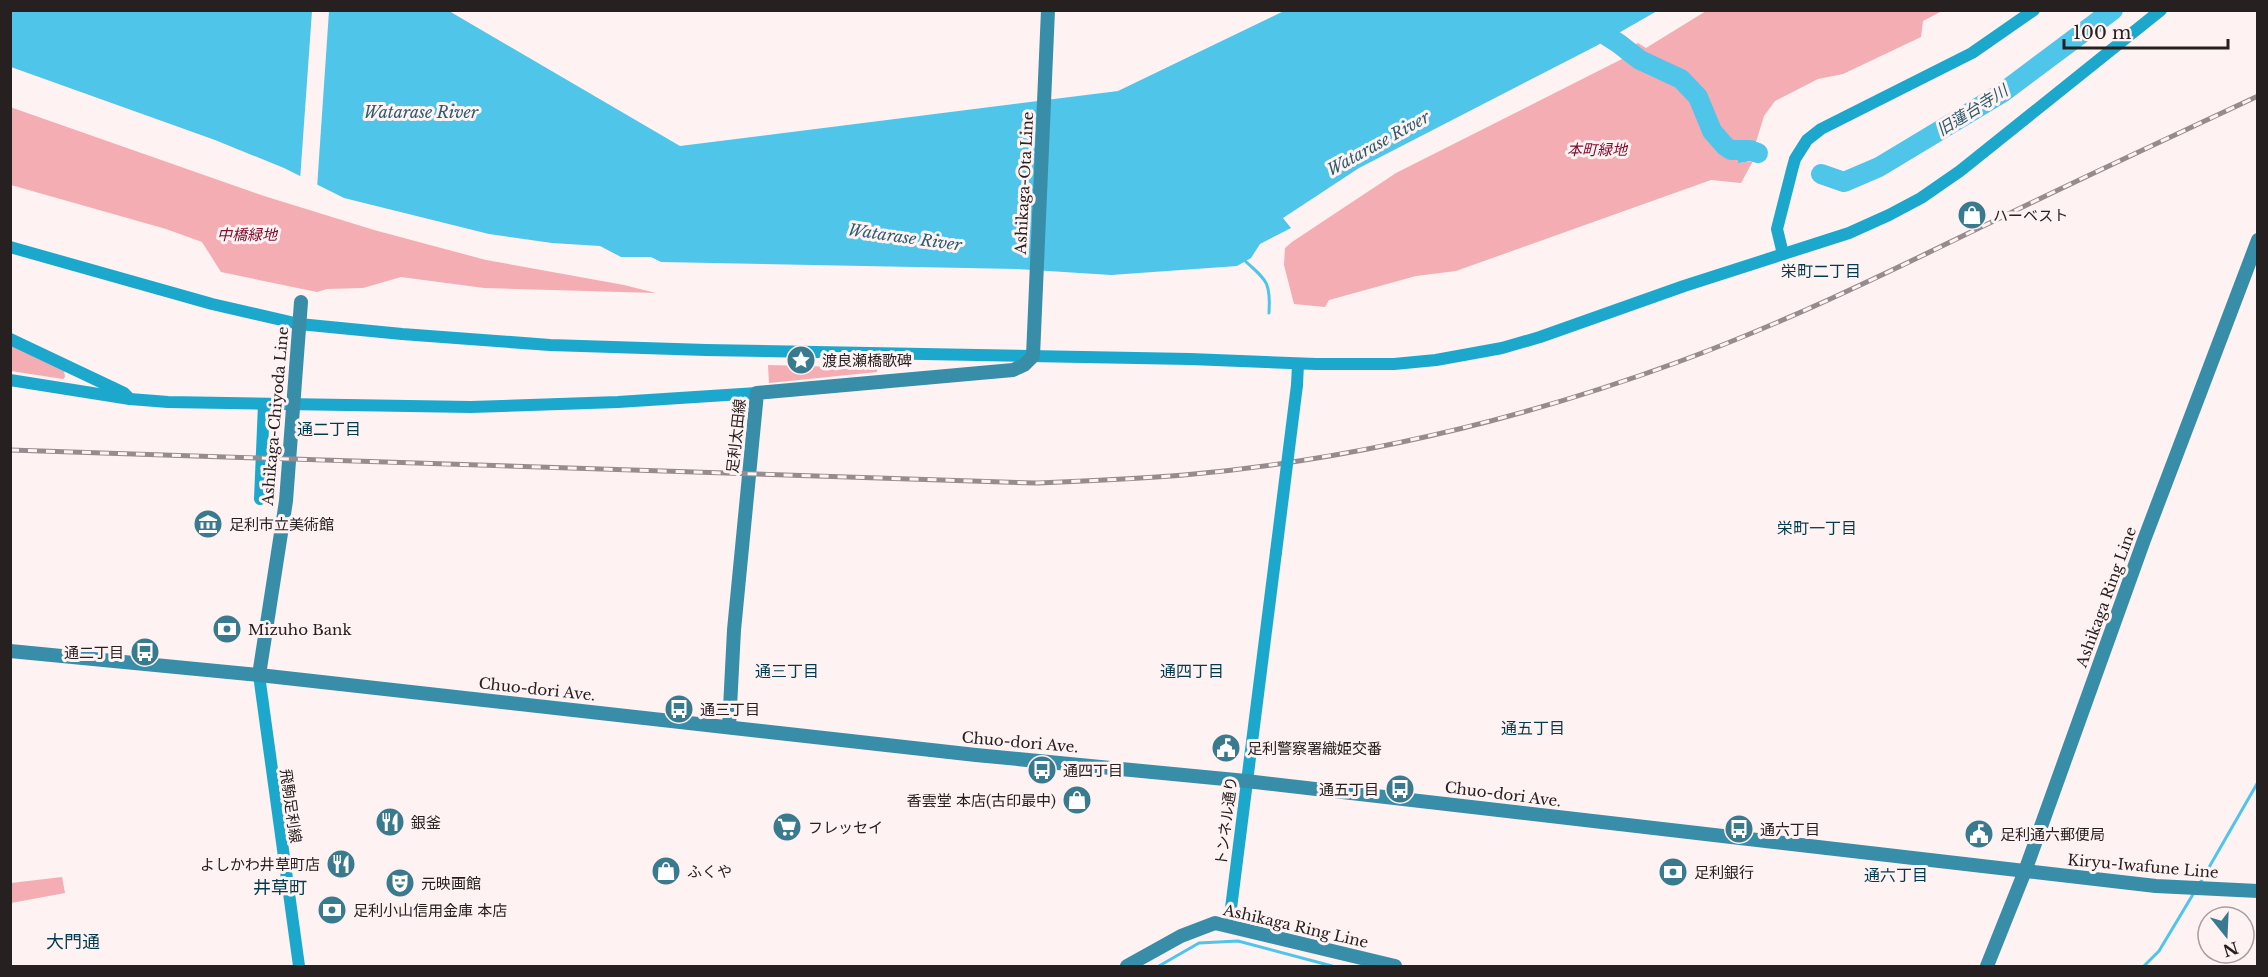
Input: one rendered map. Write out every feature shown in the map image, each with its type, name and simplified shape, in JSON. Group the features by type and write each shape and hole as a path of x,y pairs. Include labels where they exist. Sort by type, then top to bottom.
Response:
{"main road":[{"name":"Ashikaga-Ota Line","path":"1033,350 1048,10"},
{"name":"Ashikaga Ring Line","path":"1988,966 2025,871 2144,540 2258,240"},
{"name":"Ashikaga-Chiyoda Line","path":"259,675 286,501 301,302"},
{"name":"足利太田線","path":"729,727 734,630 757,393 1013,370 1024,365 1033,350"},
{"name":"Chuo-dori Ave.","path":"10,651 259,675 976,755 1246,781 2025,871"},
{"name":"Kiryu-Iwafune Line","path":"2025,871 2156,886 2258,891"},
{"name":"Ashikaga Ring Line","path":"1127,966 1197,929 1215,923 1229,924 1248,931 1395,966"}],"street":[{"path":"1783,254 1778,237 1779,217 1795,159 1807,140 1828,125 1972,53 2034,10"},
{"path":"10,247 212,304 299,324 550,345 1033,350 1298,364 1394,364 1436,360 1502,348 1543,337 1684,286 1849,233 1921,198 1990,148 2161,10"},
{"path":"10,339 124,393 130,399"},
{"name":"トンネル通り","path":"1229,924 1298,364"},
{"path":"73,390 78,371"},
{"path":"10,380 130,399 264,404 471,407 618,402 757,393"},
{"path":"260,499 264,404"},
{"name":"飛駒足利線","path":"259,675 298,966"}],"green space":[{"name":"本町緑地","path":"1706,11 1942,11 1923,21 1921,37 1843,74 1818,79 1775,101 1764,116 1756,142 1753,140 1747,144 1738,163 1753,161 1741,183 1711,180 1456,271 1416,276 1329,300 1325,307 1294,304 1284,265 1285,248 1292,242 1396,173 1622,59 1618,54 1638,43 1646,48"},
{"name":"中橋緑地","path":"10,107 264,196 374,230 486,260 656,293 484,288 401,277 363,288 327,289 317,292 221,272 202,242 166,229 11,185"},
{"path":"11,346 64,371 65,377 63,379 11,371"},
{"path":"768,365 877,368 877,372 769,383"},
{"path":"62,877 65,893 11,903 11,883"}],"water":[{"name":"Watarase River","path":"10,11 449,11 680,146 1118,91 1284,11 1657,11 1596,46 1359,168 1283,218 1291,228 1260,244 1251,258 1237,266 1111,275 1017,269 661,262 651,257 621,257 600,246 552,243 489,234 344,198 284,168 215,140 11,67"},
{"path":"1753,140 1762,145 1758,154 1751,160 1738,163 1739,147"}],"pier":[{"path":"312,11 329,11 317,188 300,180"}],"waterway":[{"name":"旧蓮台寺川","path":"1821,174 1844,182 1879,167 2002,93 2113,10"},
{"name":"旧蓮台寺川","path":"1596,29 1640,60 1681,79 1698,97 1712,131 1725,146 1731,150 1749,150 1758,153"},
{"path":"1244,260 1266,282 1269,294 1269,313"},
{"path":"2200,883 2258,782"},
{"path":"2144,966 2159,951 2195,891"},
{"path":"1159,966 1199,943 1238,941 1332,966"}],"railway":[{"path":"10,450 1035,483 1184,475 1309,459 1434,435 1558,402 1720,346 1843,293 2258,96"}],"place":[{"name":"ハーベスト","path":"1972,215"},
{"name":"渡良瀬橋歌碑","path":"801,360"},
{"name":"足利市立美術館","path":"208,524"},
{"name":"Mizuho Bank","path":"227,629"},
{"name":"通二丁目","path":"145,652"},
{"name":"通三丁目","path":"679,709"},
{"name":"足利警察署織姫交番","path":"1226,748"},
{"name":"通四丁目","path":"1042,770"},
{"name":"通五丁目","path":"1400,789"},
{"name":"香雲堂 本店(古印最中)","path":"1077,800"},
{"name":"銀釜","path":"390,822"},
{"name":"フレッセイ","path":"787,827"},
{"name":"通六丁目","path":"1739,829"},
{"name":"足利通六郵便局","path":"1979,834"},
{"name":"よしかわ井草町店","path":"341,864"},
{"name":"ふくや","path":"666,871"},
{"name":"足利銀行","path":"1673,872"},
{"name":"元映画館","path":"400,883"},
{"name":"足利小山信用金庫 本店","path":"332,910"}],"district":[{"name":"栄町二丁目","path":"1821,271"},
{"name":"通二丁目","path":"329,429"},
{"name":"栄町一丁目","path":"1817,528"},
{"name":"通三丁目","path":"787,671"},
{"name":"通四丁目","path":"1192,671"},
{"name":"通五丁目","path":"1533,728"},
{"name":"通六丁目","path":"1896,875"},
{"name":"井草町","path":"280,888"},
{"name":"大門通","path":"73,942"}]}
